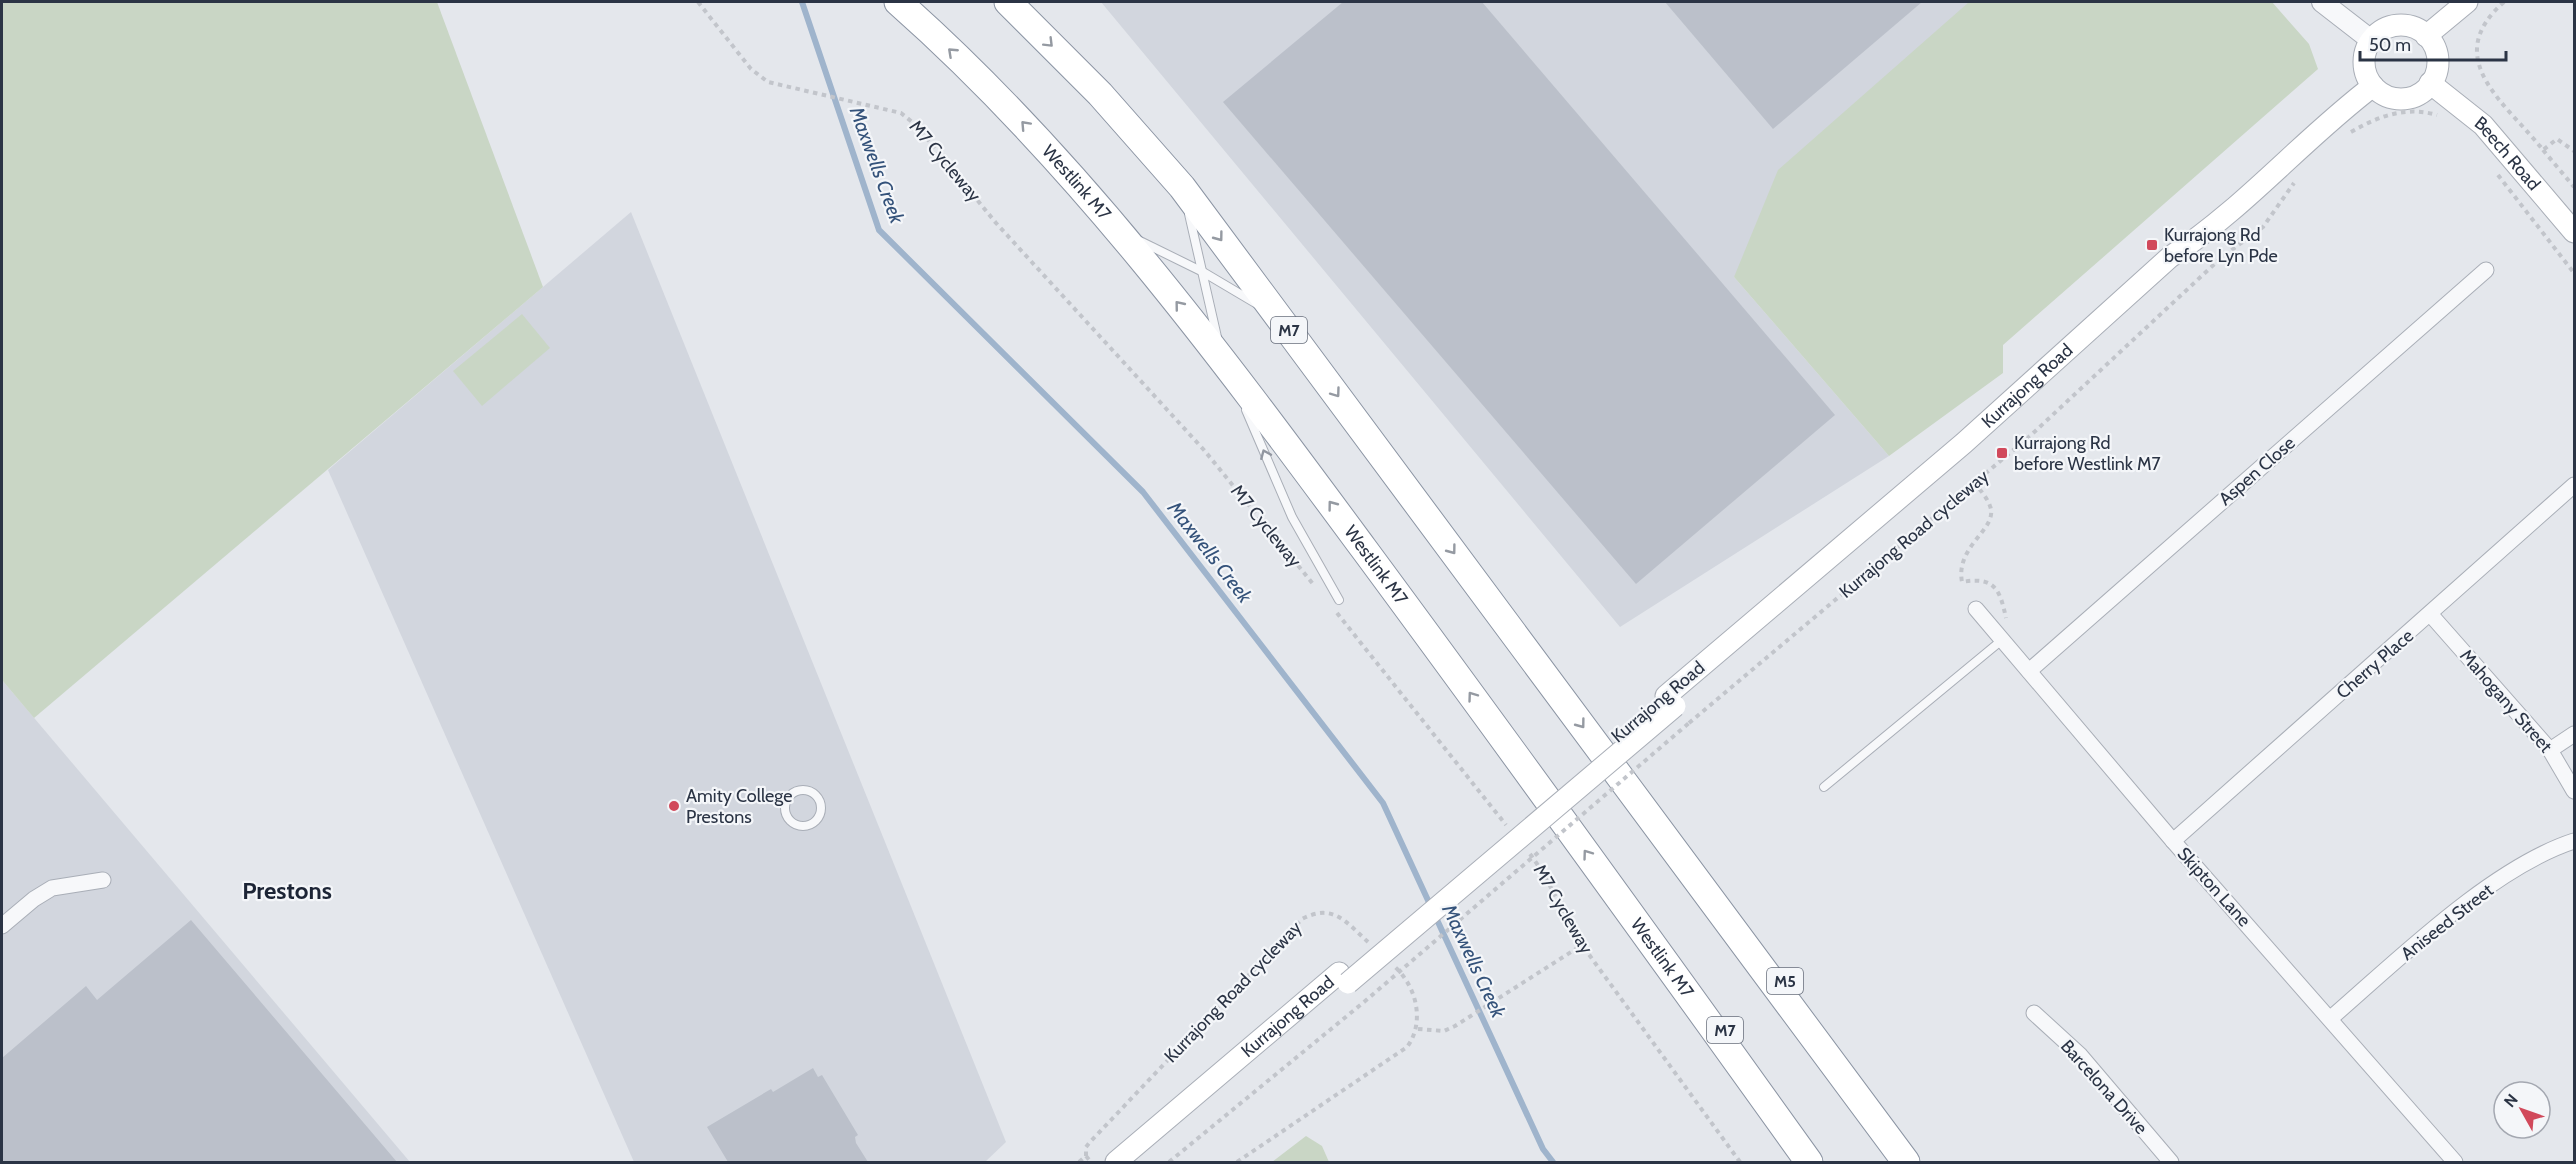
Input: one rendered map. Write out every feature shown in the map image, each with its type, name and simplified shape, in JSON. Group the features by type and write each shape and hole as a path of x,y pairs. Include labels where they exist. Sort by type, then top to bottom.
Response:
{"highway":[{"name":"Westlink M7","path":"898,2 995,92 1117,230 1225,363 1622,901 1809,1162"},
{"name":"M7","path":"1008,2 1100,94 1182,187 1906,1162"},
{"name":"M5","path":"1641,806 1736,916 1922,1162"},
{"name":"M7","path":"1622,901 1643,920 1825,1162"}],"main road":[{"path":"2426,36 2467,2"},
{"path":"2398,26 2413,27 2426,36 2435,48 2437,62 2430,83 2420,93 2406,98 2391,98 2373,86 2366,74 2364,60 2371,40 2383,30 2398,26"},
{"name":"Beech Road","path":"2430,83 2483,125 2574,232"},
{"name":"Kurrajong Road","path":"1116,1162 1343,978 1670,701 1964,443 2170,257 2197,240 2317,132 2373,86"},
{"name":"Kurrajong Road","path":"1136,1162 1343,978"}],"street":[{"path":"2322,2 2371,40"},
{"name":"Aspen Close","path":"2029,671 2486,270"},
{"name":"Cherry Place","path":"2173,841 2431,615 2454,591 2574,485"},
{"name":"Skipton Lane","path":"1976,609 2173,841 2331,1018 2455,1162"},
{"name":"Mahogany Street","path":"2431,615 2550,750 2574,791"},
{"path":"2550,750 2574,734"},
{"name":"Aniseed Street","path":"2331,1018 2463,906 2534,859 2574,841"},
{"path":"2,926 34,899 52,888 103,880"},
{"name":"Barcelona Drive","path":"2034,1013 2079,1055 2172,1162"}],"lane":[{"path":"1182,187 1225,363 1292,517 1339,600"},
{"path":"1117,230 1203,272 1279,317"},
{"path":"1824,787 2002,640"},
{"path":"799,790 811,791 820,800 819,818 810,825 793,823 785,808 788,797 799,790"}],"path":[{"name":"M7 Cycleway","path":"698,2 751,69 768,82 901,113 909,118 996,223 1150,390 1315,586"},
{"path":"2504,2 2484,26 2477,48 2480,74 2574,187"},
{"path":"2346,134 2373,119 2399,112 2428,113 2443,117"},
{"path":"2543,150 2557,139 2574,150"},
{"name":"Kurrajong Road cycleway","path":"1169,1162 1364,1002 2092,380 2222,257 2263,227 2301,175"},
{"path":"1974,482 1990,503 1992,512 1990,521 1967,549 1961,562 1962,582 1983,580 1999,591 2009,622"},
{"path":"1330,604 1508,827"},
{"name":"M7 Cycleway","path":"1528,851 1546,876 1566,920 1582,945 1740,1162"},
{"name":"Kurrajong Road cycleway","path":"1079,1162 1086,1156 1086,1147 1090,1142 1302,919 1324,911 1334,914 1369,944"},
{"path":"1418,1029 1444,1031 1455,1026 1582,945"},
{"path":"1237,1162 1397,1056 1407,1047 1418,1029 1418,1012 1408,981 1386,959"},
{"path":"1086,1156 1091,1162"}],"shaded area":[{"path":"1101,2 1978,2 1734,277 1889,456 1620,627"},
{"name":"Amity College Prestons","path":"631,212 1006,1142 985,1162 634,1162 328,470"},
{"path":"2,680 410,1162 2,1162"}],"green space":[{"path":"2,2 437,2 543,287 34,718 2,680"},
{"path":"1969,2 2272,2 2309,44 2318,69 2003,345 2003,373 1889,456 1734,277 1778,170"},
{"path":"522,314 550,348 482,406 453,371"},
{"path":"1306,1136 1322,1146 1329,1162 1272,1162"}],"building":[{"path":"1343,2 1482,2 1835,415 1636,584 1223,102"},
{"path":"1665,2 1922,2 1773,129"},
{"path":"191,920 397,1162 2,1162 2,1058 86,986 97,1000"},
{"path":"813,1068 818,1077 822,1075 858,1135 855,1137 856,1143 868,1162 728,1162 707,1127 771,1089 773,1092"}],"waterway":[{"name":"Maxwells Creek","path":"802,2 879,230 1143,492 1383,803 1543,1149 1553,1162"}],"place":[{"name":"Kurrajong Rd before Lyn Pde","path":"2152,245"},
{"name":"Kurrajong Rd before Westlink M7","path":"2002,453"},
{"name":"Amity College Prestons","path":"674,806"}],"district":[{"name":"Prestons","path":"287,890"}]}
